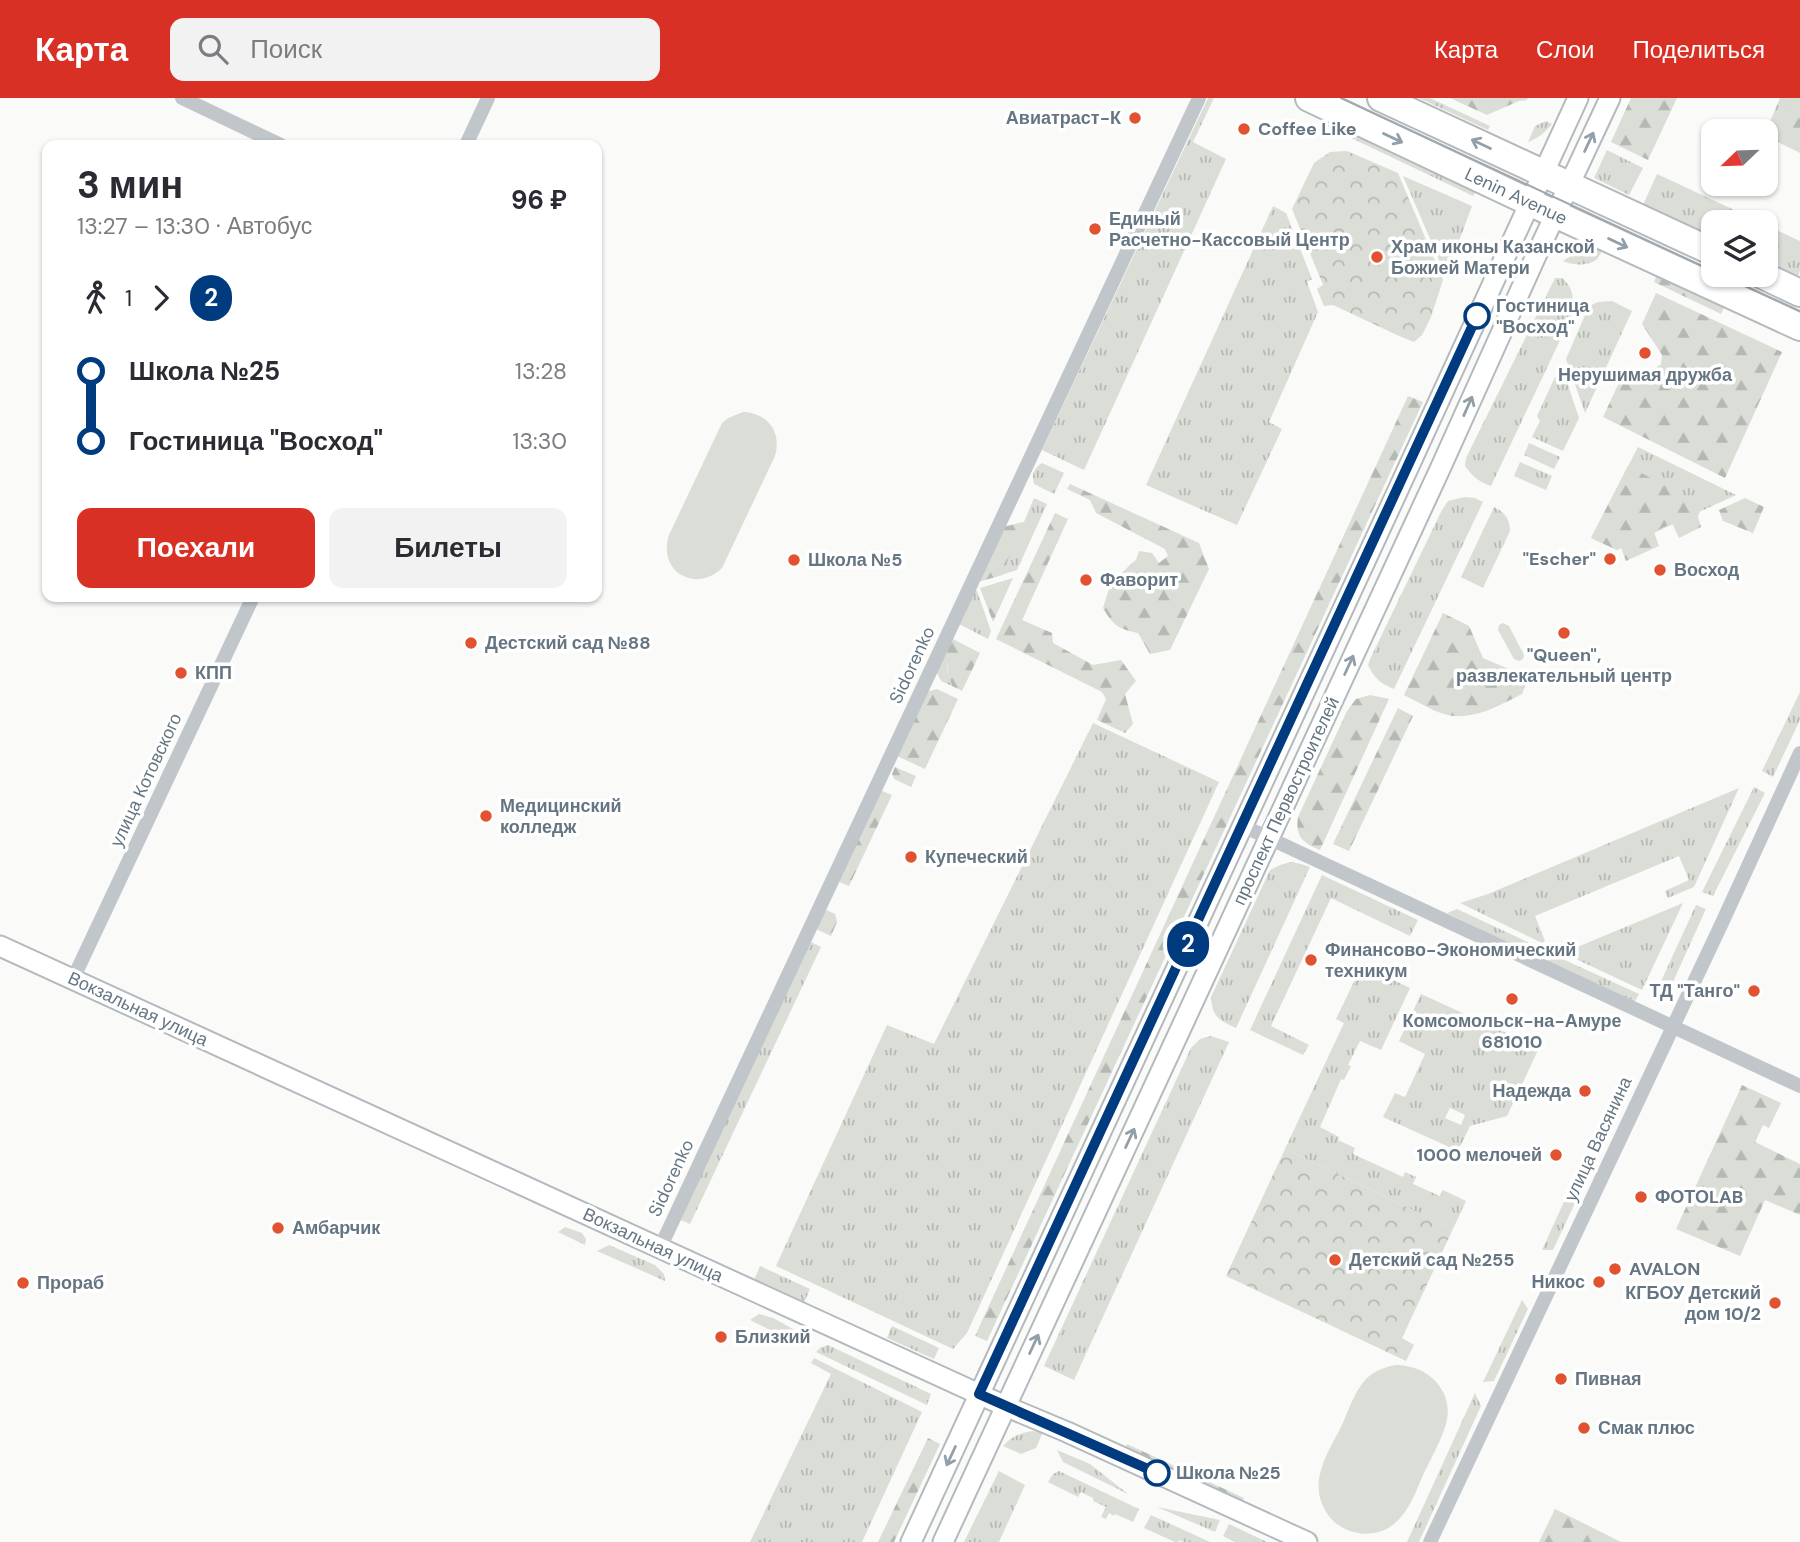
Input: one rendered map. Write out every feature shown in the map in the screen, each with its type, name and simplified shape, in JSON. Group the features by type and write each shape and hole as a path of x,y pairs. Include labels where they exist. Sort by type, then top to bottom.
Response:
{"highway":[{"name":"Lenin Avenue","path":"1309,98 1800,327"},
{"name":"Lenin Avenue","path":"1381,98 1701,246"},
{"path":"1778,283 1800,293"}],"main road":[{"name":"проспект Первостроителей","path":"911,1542 1578,98"},
{"name":"проспект Первостроителей","path":"943,1542 1609,98"},
{"path":"1414,456 1440,468"},
{"name":"Вокзальная улица","path":"0,946 1307,1542"}],"street":[{"path":"181,98 270,140"},
{"path":"468,140 488,98"},
{"name":"Sidorenko","path":"660,1248 1199,98"},
{"name":"улица Котовского","path":"73,979 251,602"},
{"name":"улица Васянина","path":"1430,1542 1800,753"},
{"path":"1242,826 1800,1086"}],"green space":[{"path":"1208,98 1214,98 1193,142 1226,159 1084,470 1042,450"},
{"path":"1419,98 1430,98 1490,126 1488,130"},
{"path":"1450,98 1528,98 1487,115"},
{"path":"1631,98 1677,98 1648,160 1611,142"},
{"path":"1780,98 1800,98 1800,153 1778,142 1778,119 1771,119"},
{"path":"1792,98 1800,98 1800,148 1780,132 1784,112"},
{"path":"1335,121 1478,188 1473,196 1326,126"},
{"path":"1546,121 1552,124 1541,135 1528,142 1535,126"},
{"path":"1607,150 1643,168 1629,195 1594,178"},
{"path":"1347,151 1398,173 1443,280 1431,317 1422,335 1414,342 1333,305 1324,306 1317,289 1323,285 1292,209 1314,163 1330,152"},
{"path":"1657,174 1734,210 1701,210 1701,232 1643,205"},
{"path":"1403,176 1472,206 1446,276"},
{"path":"1273,206 1286,213 1312,279 1307,282 1318,312 1269,422 1282,429 1237,525 1146,485"},
{"path":"1778,231 1800,241 1798,276 1778,267"},
{"path":"1594,247 1603,250 1593,262 1580,264 1563,261 1580,250"},
{"path":"1657,274 1725,305 1721,314 1654,282"},
{"path":"1555,278 1562,278 1571,290 1572,315 1491,486 1471,473 1465,466 1466,458"},
{"path":"1656,293 1782,352 1725,478 1603,417 1623,374 1654,369 1661,364 1662,355 1642,324"},
{"path":"1612,301 1632,311 1585,413 1566,359 1589,306"},
{"path":"1561,364 1579,418 1563,451 1532,437 1540,421 1537,416"},
{"path":"1408,396 1423,402 987,1341 975,1336"},
{"path":"743,412 760,416 771,425 776,439 775,456 722,568 701,579 681,575 668,559 669,535 722,423"},
{"path":"1529,443 1560,457 1554,469 1524,455"},
{"path":"1638,447 1736,495 1617,550 1591,538"},
{"path":"1520,462 1552,476 1546,490 1514,476"},
{"path":"1042,463 1064,473 1054,494 1034,484 1034,472"},
{"path":"1628,466 1702,505 1698,517 1701,527 1679,538 1672,523 1654,532 1659,546 1626,561 1621,548 1617,550 1591,538"},
{"path":"1070,484 1199,543 1209,569 1170,650 1150,654 1138,633 1117,625 1103,608 1111,582 1136,560 1139,551 1152,553 1159,563 1168,556 1165,549 1096,513 1090,500 1067,489"},
{"path":"1465,497 1483,502 1394,689 1378,680 1368,665 1442,510 1448,501"},
{"path":"1034,498 1047,504 1017,570 981,581 1003,527 1024,522"},
{"path":"1745,498 1764,507 1753,533 1723,521 1719,510"},
{"path":"1494,507 1506,517 1510,531 1483,588 1461,577"},
{"path":"1055,513 1068,519 1022,620 1052,633 1053,643 1093,665 1121,660 1136,681 1125,694 1133,724 1125,733 1097,720 1106,699 1102,692 996,639"},
{"path":"1024,522 1024,534 1011,550 1003,575 979,580 1003,527"},
{"path":"1013,578 993,622 980,588"},
{"path":"974,590 977,591 991,631 988,639 959,624"},
{"path":"1443,613 1469,626 1483,658 1520,674 1526,683 1522,694 1484,712 1465,716 1439,712 1404,695"},
{"path":"1503,623 1509,626 1524,655 1519,661 1514,659 1498,630"},
{"path":"951,638 980,653 962,691 952,686 949,674 947,656"},
{"path":"947,647 947,667 952,686 941,681 936,671"},
{"path":"937,689 958,699 925,769 897,756 926,692"},
{"path":"1800,692 1800,720 1773,777 1762,771"},
{"path":"1370,695 1389,699 1320,850 1309,845 1299,834 1298,817 1347,711 1356,699"},
{"path":"1398,708 1413,716 1349,851 1333,844"},
{"path":"1093,723 1219,782 967,1333 953,1349 776,1266 887,1025 934,1044"},
{"path":"895,767 916,776 911,787 894,779 892,774"},
{"path":"1754,787 1765,793 1713,896 1702,892"},
{"path":"1739,788 1694,887 1668,898 1665,891 1689,880 1679,856 1535,916 1545,941 1542,943 1460,903 1488,894"},
{"path":"880,790 892,795 849,886 837,881"},
{"path":"1291,862 1310,867 1236,1028 1217,1017 1211,997 1270,870"},
{"path":"1322,875 1418,920 1410,936 1331,898 1271,1026 1309,1045 1303,1055 1250,1030"},
{"path":"1683,903 1642,990 1563,953"},
{"path":"1696,905 1706,909 1667,995 1657,990"},
{"path":"824,909 835,914 837,922 831,936 814,928"},
{"path":"1457,909 1534,945 1522,950 1447,913"},
{"path":"809,941 821,947 690,1224 678,1219"},
{"path":"1556,956 1639,994 1634,1003 1545,962"},
{"path":"1362,965 1410,988 1381,1050 1360,1041 1348,1065 1351,1066 1344,1080 1341,1079 1320,1127 1355,1148 1353,1154 1403,1177 1405,1172 1416,1177 1413,1184 1440,1196 1443,1190 1466,1201 1453,1229 1285,1149 1344,1023 1336,1019"},
{"path":"1421,994 1539,1048 1507,1116 1470,1126 1458,1151 1383,1117 1395,1093 1405,1097 1425,1054 1399,1041","holes":["1450,1108 1465,1115 1461,1125 1445,1118"]},
{"path":"1211,1036 1229,1042 1074,1380 1044,1366 1191,1048 1200,1039"},
{"path":"1742,1085 1781,1103 1769,1128 1763,1125 1755,1142 1800,1164 1800,1215 1765,1200 1740,1256 1676,1229"},
{"path":"1285,1149 1453,1229 1402,1338 1414,1345 1406,1361 1226,1276"},
{"path":"1567,1195 1575,1203 1553,1250 1542,1250"},
{"path":"565,1227 582,1233 586,1239 585,1245 558,1232"},
{"path":"609,1245 655,1265 664,1274 665,1281 597,1251"},
{"path":"760,1266 810,1289 804,1303 754,1280"},
{"path":"1522,1300 1528,1309 1494,1381 1483,1382"},
{"path":"759,1314 773,1318 804,1335 807,1342 804,1347 750,1320"},
{"path":"892,1326 939,1348 934,1359 887,1338"},
{"path":"828,1345 931,1394 927,1405 816,1352"},
{"path":"814,1358 922,1412 862,1542 750,1542 831,1374 811,1363"},
{"path":"1396,1365 1419,1370 1436,1382 1446,1401 1446,1424 1404,1514 1380,1532 1354,1532 1341,1527 1327,1514 1320,1499 1319,1477 1326,1456 1359,1388 1374,1373"},
{"path":"1475,1393 1481,1406 1419,1542 1407,1542"},
{"path":"1033,1431 1043,1432 1036,1448 1021,1454 1003,1446 1016,1436"},
{"path":"928,1438 940,1444 894,1542 878,1542"},
{"path":"1127,1444 1244,1498 1241,1504 1125,1449"},
{"path":"1057,1450 1090,1464 1128,1494 1063,1462"},
{"path":"999,1471 1025,1485 999,1542 964,1542"},
{"path":"1059,1471 1139,1509 1133,1522 1109,1513 1106,1519 1101,1517 1106,1507 1093,1501 1093,1498 1081,1492 1078,1497 1048,1482 1053,1474"},
{"path":"1157,1507 1220,1520 1215,1532"},
{"path":"1555,1509 1621,1542 1539,1542"},
{"path":"1151,1515 1210,1542 1175,1542 1144,1528"},
{"path":"1229,1524 1267,1542 1235,1542 1223,1536"}],"tram line":[{"path":"1341,98 1701,265"},
{"path":"1747,287 1800,311"}],"bus line":[{"name":"2","path":"1157,1473 979,1394 1477,316"}],"place":[{"name":"Авиатраст-К","path":"1135,118"},
{"name":"Coffee Like","path":"1244,129"},
{"name":"Единый Расчетно-Кассовый Центр","path":"1095,229"},
{"name":"Храм иконы Казанской Божией Матери","path":"1377,257"},
{"name":"Гостиница \"Восход\"","path":"1477,316"},
{"name":"Нерушимая дружба","path":"1645,353"},
{"name":"\"Escher\"","path":"1610,559"},
{"name":"Школа №5","path":"794,560"},
{"name":"Восход","path":"1660,570"},
{"name":"Фаворит","path":"1086,580"},
{"name":"\"Queen\", развлекательный центр","path":"1564,633"},
{"name":"Дестский сад №88","path":"471,643"},
{"name":"КПП","path":"181,673"},
{"name":"Медицинский колледж","path":"486,816"},
{"name":"Купеческий","path":"911,857"},
{"name":"Финансово-Экономический техникум","path":"1311,960"},
{"name":"ТД \"Танго\"","path":"1754,991"},
{"name":"Комсомольск-на-Амуре 681010","path":"1512,999"},
{"name":"Надежда","path":"1585,1091"},
{"name":"1000 мелочей","path":"1556,1155"},
{"name":"ФОТОLAB","path":"1641,1197"},
{"name":"Амбарчик","path":"278,1228"},
{"name":"Детский сад №255","path":"1335,1260"},
{"name":"AVALON","path":"1615,1269"},
{"name":"Никос","path":"1599,1282"},
{"name":"Прораб","path":"23,1283"},
{"name":"КГБОУ Детский дом 10/2","path":"1775,1303"},
{"name":"Близкий","path":"721,1337"},
{"name":"Пивная","path":"1561,1379"},
{"name":"Смак плюс","path":"1584,1428"},
{"name":"Школа №25","path":"1157,1473"}]}
